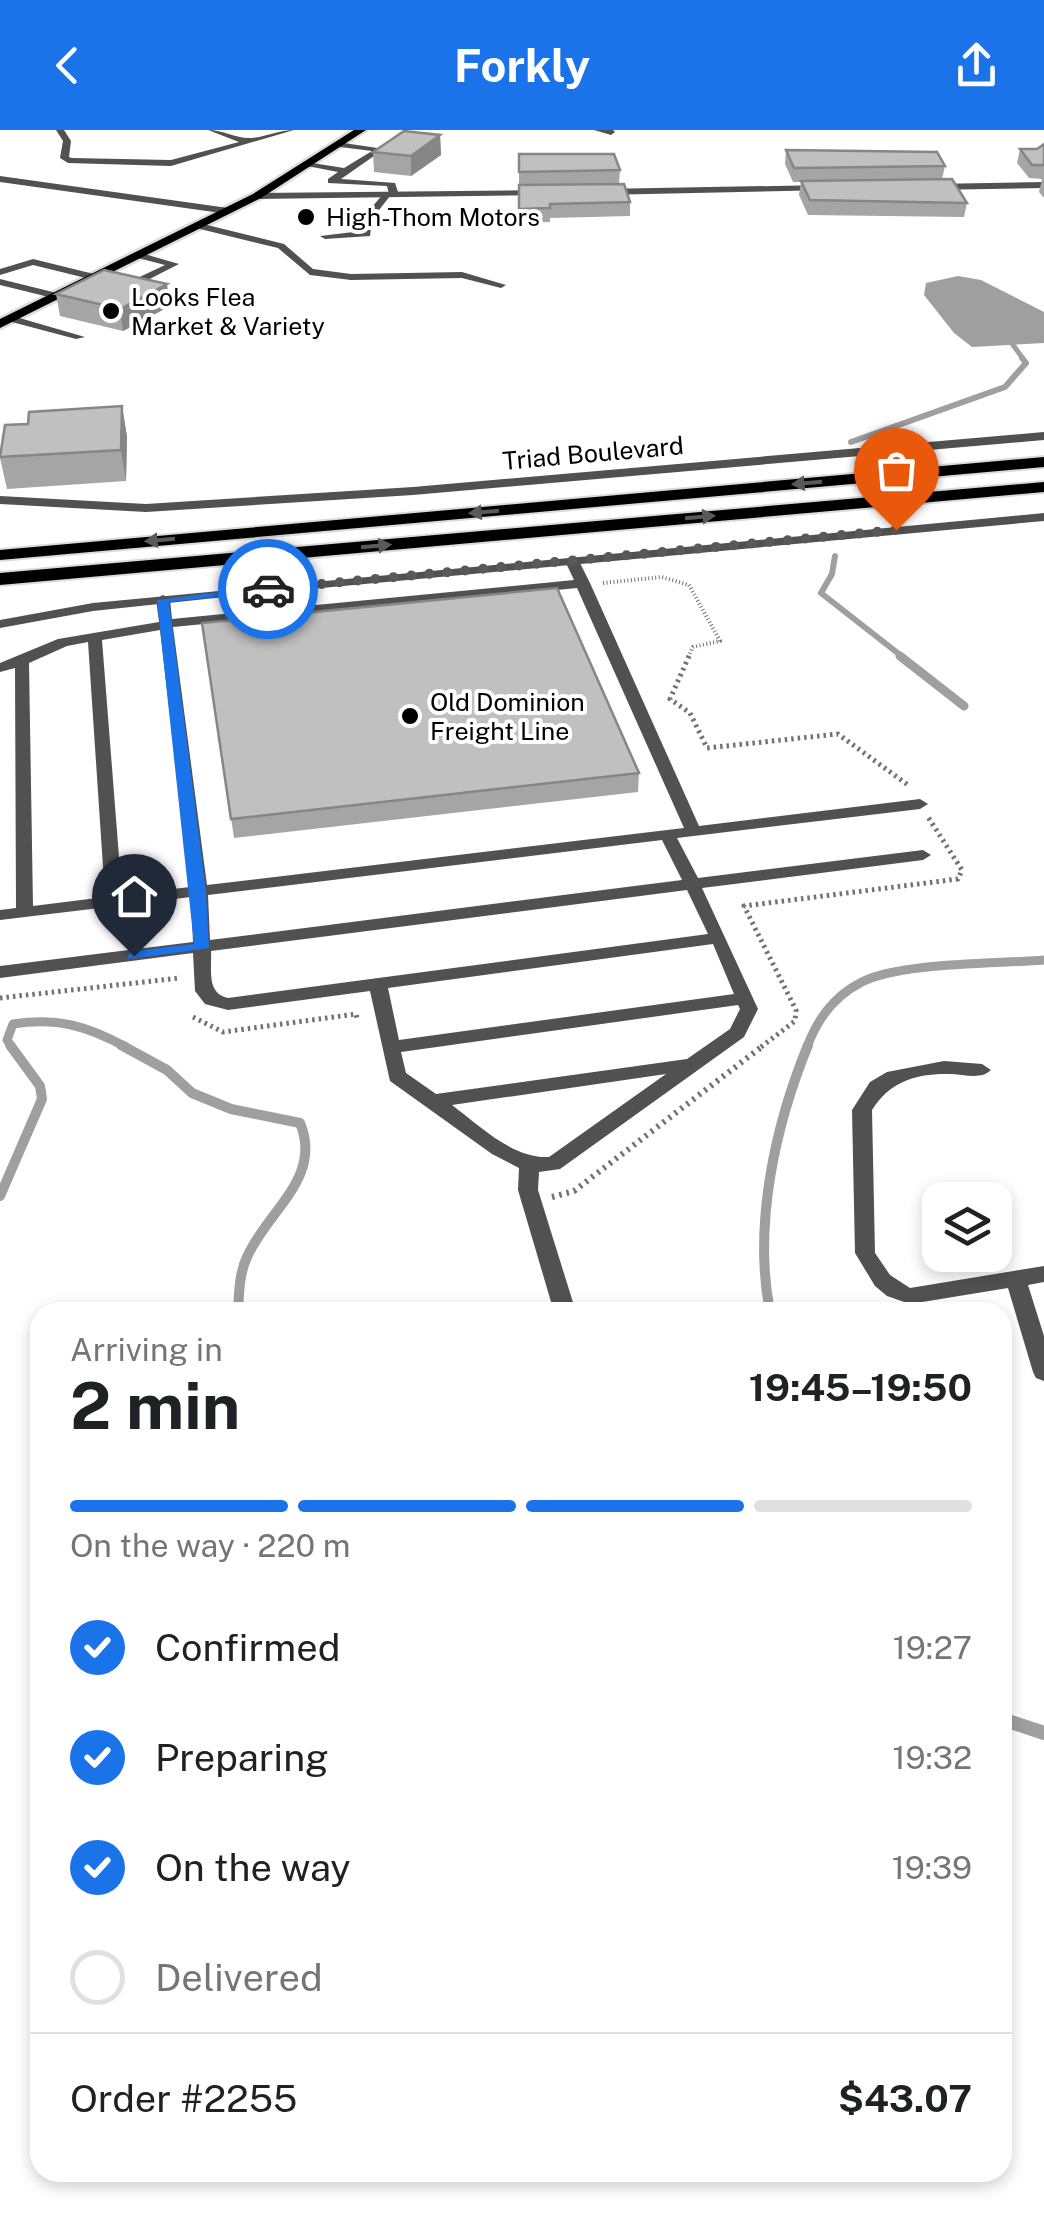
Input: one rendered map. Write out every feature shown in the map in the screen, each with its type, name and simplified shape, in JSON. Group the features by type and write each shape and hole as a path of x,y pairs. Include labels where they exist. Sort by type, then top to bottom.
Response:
{"highway":[{"path":"0,553 1044,462"},
{"path":"0,579 1044,487"},
{"path":"0,598 80,580 338,549"}],"main road":[{"path":"6,321 61,297 257,196 361,130"}],"street":[{"path":"60,130 67,141 64,158 84,163 172,163 290,130"},
{"path":"212,130 248,142"},
{"path":"598,130 611,132"},
{"path":"325,236 366,234 367,219 390,195 391,182 331,182 392,142"},
{"path":"340,144 380,150"},
{"path":"306,165 346,171"},
{"path":"0,179 228,211"},
{"path":"919,187 1044,185"},
{"path":"591,192 835,188"},
{"path":"257,196 552,193"},
{"path":"199,226 291,234"},
{"path":"230,231 281,246 310,272 351,277 462,274 502,285"},
{"path":"0,272 33,262 132,284 174,264 141,256"},
{"path":"0,282 61,297"},
{"path":"6,321 80,337"},
{"name":"Triad Boulevard","path":"0,500 146,508 413,491 1044,436"},
{"path":"0,624 163,600 1044,516"},
{"path":"572,561 694,833"},
{"path":"0,668 63,642 95,635 582,584"},
{"path":"163,600 199,892 204,991 211,1000 228,1004 719,938"},
{"path":"95,635 114,901"},
{"path":"22,661 24,912"},
{"path":"0,915 920,804"},
{"path":"378,984 396,1076 530,1165 553,1164 737,1033 749,1009 668,836"},
{"path":"0,972 692,888 924,855"},
{"path":"391,1047 744,998"},
{"path":"430,1102 691,1064"},
{"path":"982,1070 944,1066 894,1077 877,1087 862,1110 865,1253 871,1268 885,1283 898,1294 910,1296 1044,1274"},
{"path":"530,1165 528,1190 562,1302"},
{"path":"1016,1279 1044,1372"}],"path":[{"path":"0,998 180,976 182,992"},
{"path":"185,1008 204,1026 223,1032 356,1014 360,1032"}],"shaded area":[{"path":"958,276 981,280 1044,312 1044,343 972,347 954,333 924,295 926,283"}],"building":[{"path":"404,131 440,135 411,156 373,152"},
{"path":"1044,144 1044,165 1032,165 1020,149 1037,149"},
{"path":"786,150 937,152 945,166 794,168"},
{"path":"519,154 614,154 620,170 519,172"},
{"path":"952,179 967,203 810,200 801,181"},
{"path":"624,184 630,202 550,204 550,208 519,209 519,185"},
{"path":"104,270 167,284 120,309 56,294"},
{"path":"122,406 121,450 0,457 5,425 28,424 29,412"},
{"name":"Old Dominion Freight Line","path":"557,588 639,773 231,819 202,623"}],"waterway":[{"path":"1014,331 1013,345 1024,360"},
{"path":"851,442 1005,387 1026,363 1022,358"},
{"path":"835,556 832,574 821,593 904,658"},
{"path":"900,656 964,706"},
{"path":"807,1047 834,1002 877,976 949,965 1044,960"},
{"path":"12,1047 7,1040 13,1024 44,1022 85,1029 126,1047"},
{"path":"0,1196 42,1099 40,1086 10,1045"},
{"path":"121,1045 167,1070 192,1093 231,1109 300,1123 305,1143 299,1177 247,1257 239,1302"},
{"path":"768,1302 764,1245 770,1176 786,1109 808,1045"},
{"path":"1012,1722 1044,1733"}],"way so far":[{"path":"268,589 896,530"}],"place":[{"name":"High-Thom Motors","path":"306,217"},
{"name":"Looks Flea Market & Variety","path":"111,311"},
{"name":"Old Dominion Freight Line","path":"410,716"}],"route":[{"path":"134,956 202,948 199,892 163,600 268,589"}]}
